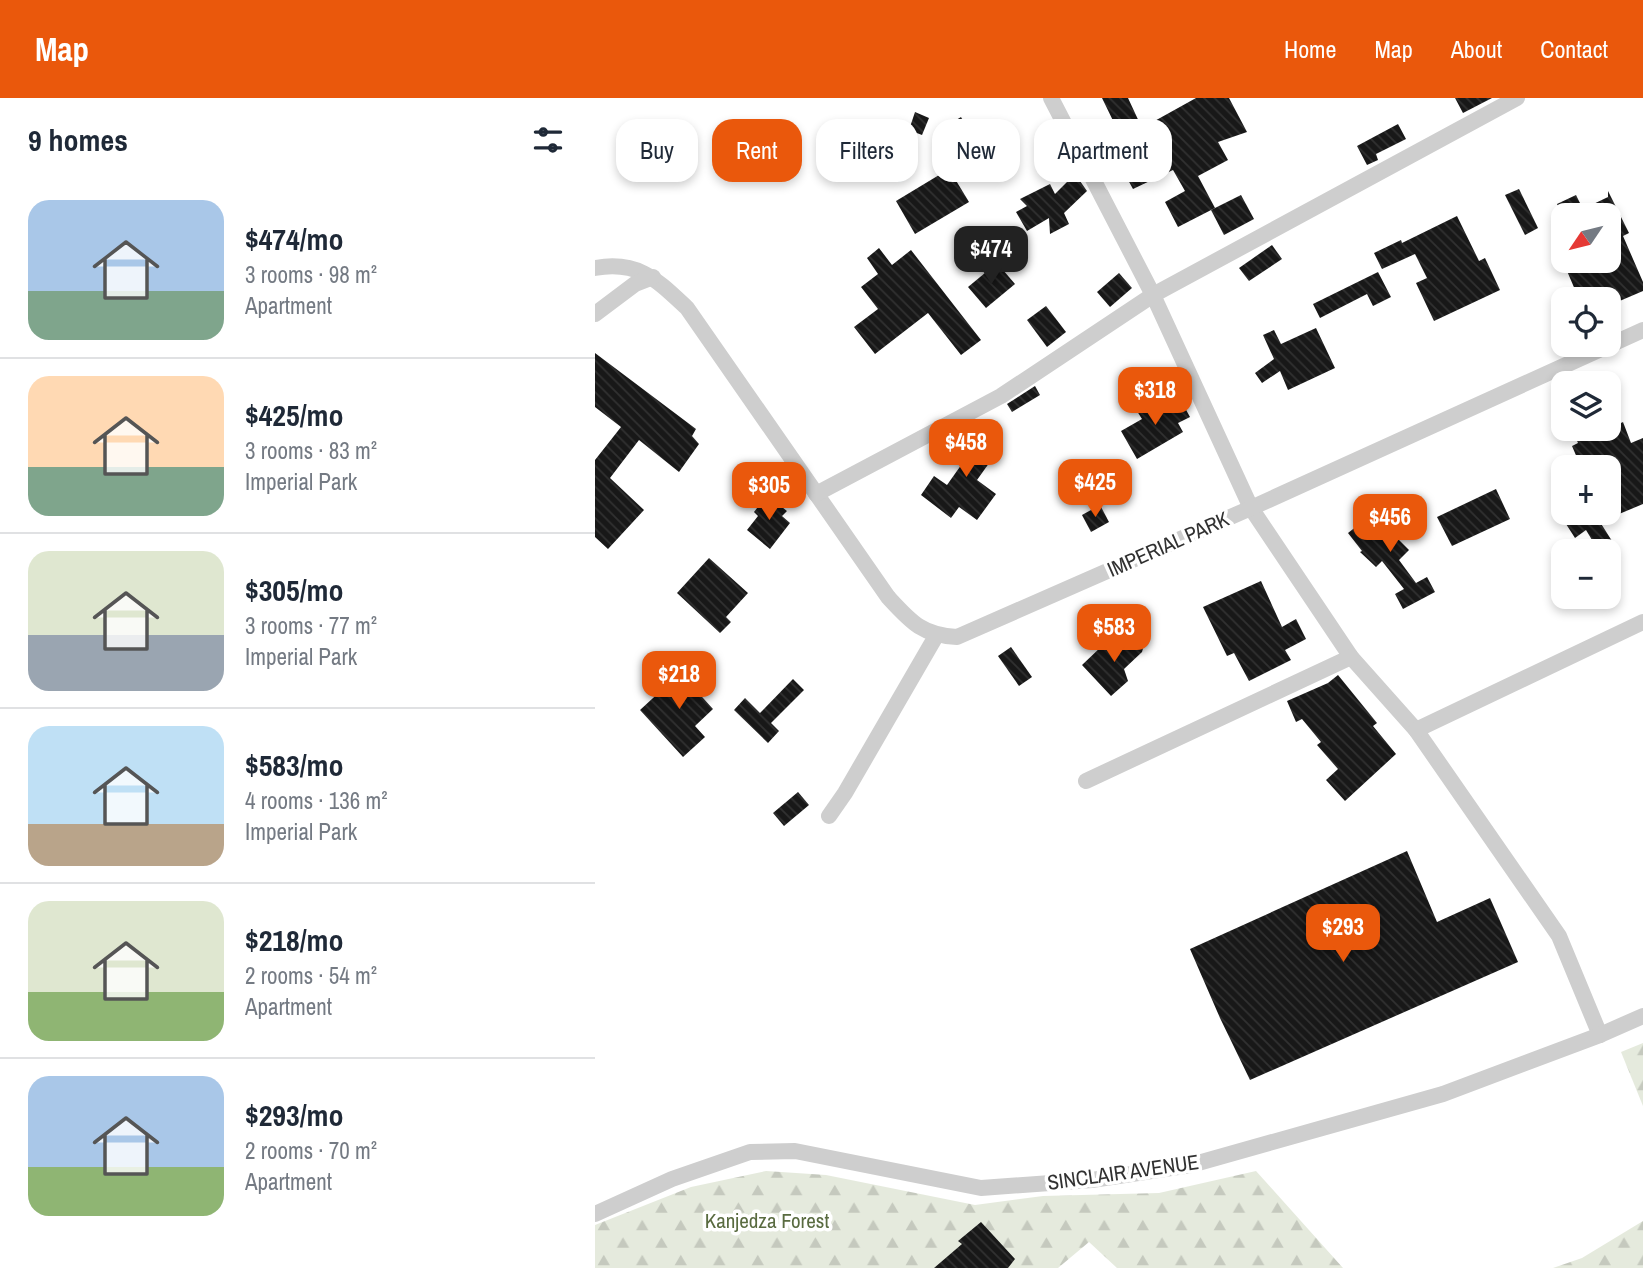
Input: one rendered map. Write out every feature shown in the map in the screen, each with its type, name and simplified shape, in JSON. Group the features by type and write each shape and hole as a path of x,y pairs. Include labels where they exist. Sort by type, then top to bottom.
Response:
{"street":[{"path":"1051,98 1153,295 1251,508 1351,657 1416,730 1559,936 1600,1035"},
{"path":"816,494 1001,396 1153,295 1517,98"},
{"path":"595,268 604,266 635,269 653,277 687,308 888,597 907,618 936,636 829,816"},
{"path":"595,314 635,284 653,277"},
{"name":"IMPERIAL PARK","path":"936,636 957,637 1251,508 1643,330"},
{"path":"1416,730 1643,622"},
{"path":"1086,781 1351,657"},
{"name":"SINCLAIR AVENUE","path":"595,1214 672,1179 750,1152 795,1151 981,1188 1092,1180 1191,1165 1443,1094 1643,1016"}],"green space":[{"path":"1643,1043 1643,1106 1621,1052"},
{"name":"Kanjedza Forest","path":"766,1171 826,1175 975,1205 1043,1196 1159,1193 1256,1171 1343,1268 1117,1268 1089,1242 1058,1268 595,1268 595,1225 691,1187"},
{"path":"1643,1221 1643,1268 1553,1268 1582,1258"}],"building":[{"path":"1102,98 1128,98 1138,119 1112,119"},
{"path":"1196,98 1229,98 1247,132 1218,142 1228,160 1198,176 1215,208 1178,227 1165,202 1185,191 1173,170 1172,119 1158,119"},
{"path":"1455,98 1492,98 1463,113"},
{"path":"915,112 929,118 922,135 918,133 918,119 913,119"},
{"path":"1398,124 1406,139 1376,154 1378,160 1367,165 1357,146"},
{"path":"932,179 932,182 957,182 969,202 915,234 896,201"},
{"path":"1067,182 1081,182 1087,191 1064,213 1069,224 1050,234 1049,218 1027,231 1016,212 1027,206 1020,199 1050,184 1055,194"},
{"path":"1129,182 1148,182 1133,189"},
{"path":"1519,189 1538,228 1525,235 1505,195"},
{"path":"1608,191 1614,203 1596,203 1608,197"},
{"path":"1241,195 1254,219 1224,235 1211,210"},
{"path":"1576,195 1580,203 1559,203"},
{"path":"1457,216 1479,261 1485,258 1500,290 1434,321 1416,283 1427,278 1415,254 1382,269 1374,253 1401,240 1402,243"},
{"path":"1621,217 1629,233 1623,236 1643,282 1643,291 1621,300 1621,287 1574,287 1568,273 1621,273"},
{"path":"1272,245 1282,259 1249,281 1239,268"},
{"path":"879,248 892,265 911,250 981,340 961,355 928,313 875,354 854,327 878,309 861,287 878,274 867,258"},
{"path":"997,263 1015,284 986,308 968,287"},
{"path":"1378,272 1391,297 1373,306 1367,294 1320,318 1313,304"},
{"path":"1119,273 1132,288 1110,307 1097,292"},
{"path":"1046,306 1066,332 1047,347 1027,320"},
{"path":"1316,328 1335,368 1288,390 1280,371 1262,383 1255,373 1274,359 1263,335 1274,330 1281,344"},
{"path":"595,353 696,429 692,436 699,444 679,472 639,440 610,478 644,510 608,549 595,537 595,460 621,427 595,407"},
{"path":"1035,386 1040,395 1012,412 1007,404"},
{"path":"1179,397 1190,417 1178,423 1183,432 1137,459 1121,431 1142,419 1135,408 1147,401 1153,413"},
{"path":"1623,422 1631,443 1643,438 1643,504 1621,513 1621,455 1576,455 1572,446 1577,441 1621,441"},
{"path":"976,425 1002,445 977,480 996,494 977,520 959,507 951,518 921,495 934,476 947,485 969,454 959,447"},
{"path":"1496,489 1510,519 1452,546 1437,517"},
{"path":"767,495 787,511 782,516 790,523 770,549 747,530 758,516 754,512"},
{"path":"1390,504 1405,519 1392,533 1409,550 1399,560 1416,583 1427,577 1435,592 1403,609 1395,594 1404,589 1382,561 1376,567 1360,552 1362,551 1348,533 1362,522 1365,526"},
{"path":"1100,505 1109,522 1091,532 1082,515"},
{"path":"1567,525 1602,525 1611,539 1591,539 1586,530 1575,538"},
{"path":"709,558 748,593 726,617 731,622 720,633 677,593"},
{"path":"1261,581 1282,627 1296,619 1306,639 1285,650 1291,660 1249,681 1234,653 1227,656 1203,607"},
{"path":"1147,634 1142,652 1124,669 1128,681 1111,696 1082,665 1103,645 1113,655 1130,639"},
{"path":"1011,647 1032,677 1019,686 998,656"},
{"path":"690,664 703,678 693,687 713,709 695,726 705,737 683,757 640,710"},
{"path":"1338,675 1377,723 1373,726 1396,754 1345,801 1326,780 1338,769 1317,745 1321,742 1302,719 1296,722 1287,701 1328,683"},
{"path":"793,679 804,690 771,723 779,731 768,743 734,710 745,698 760,713"},
{"path":"798,792 809,805 784,826 773,813"},
{"path":"1407,851 1437,922 1490,898 1518,962 1250,1080 1190,949"},
{"path":"981,1222 1015,1259 1008,1268 934,1268 962,1244 958,1241"}]}
